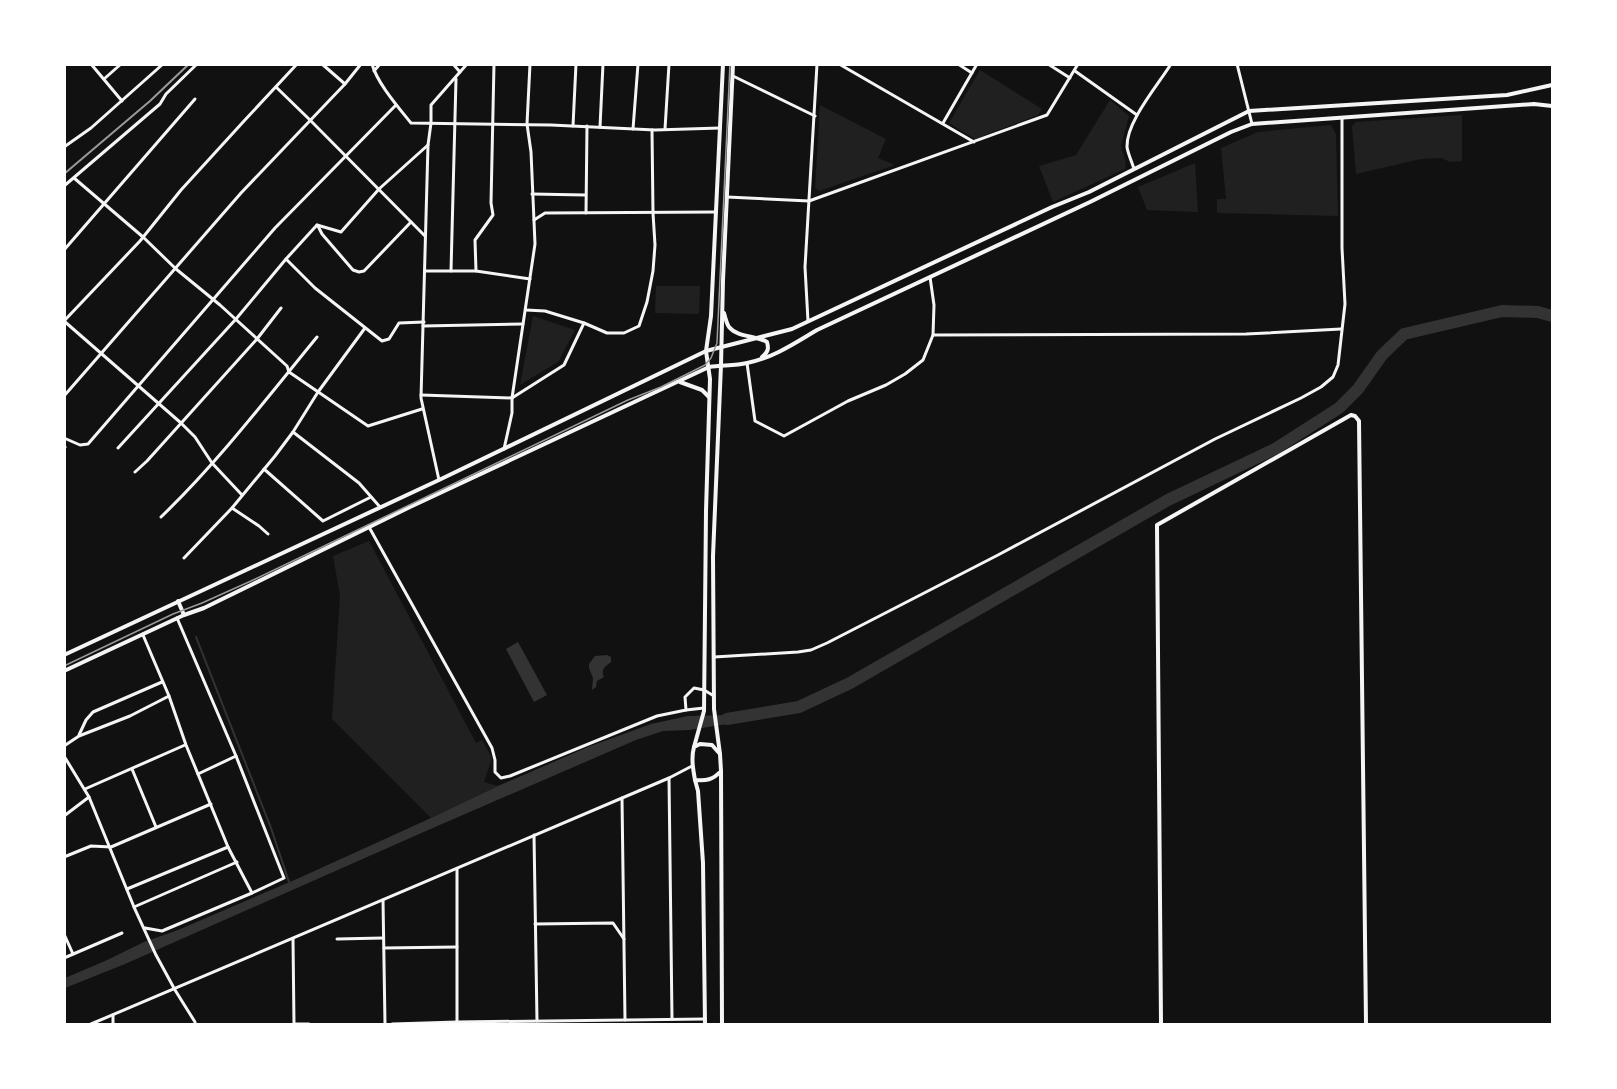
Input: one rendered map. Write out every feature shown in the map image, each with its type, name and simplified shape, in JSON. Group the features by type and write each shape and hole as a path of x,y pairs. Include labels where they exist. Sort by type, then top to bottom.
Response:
{"street":[{"path":"91,64 122,101"},
{"path":"104,79 121,64"},
{"path":"64,147 91,128 163,64"},
{"path":"64,186 160,104 166,94 197,64"},
{"path":"242,495 212,463 195,437 181,423 65,321 297,64"},
{"path":"322,64 345,84"},
{"path":"64,396 241,193 345,84 361,64"},
{"path":"372,64 374,71 396,105 411,123 493,123 633,129 720,128"},
{"path":"374,71 380,64"},
{"path":"453,64 460,72"},
{"path":"439,480 421,395 428,145 431,105 467,64"},
{"path":"476,271 476,240 493,214 491,203 494,64"},
{"path":"504,449 512,413 512,398 535,244 528,124 530,64"},
{"path":"573,126 576,64"},
{"path":"600,127 603,64"},
{"path":"633,129 638,64"},
{"path":"665,129 669,64"},
{"path":"705,1024 703,863 698,791 692,766 692,754 704,709 709,397 709,368 706,351 711,316 723,64"},
{"path":"722,1024 721,771 714,710 713,556 732,64"},
{"path":"808,321 805,267 817,64"},
{"path":"958,64 972,73"},
{"path":"943,123 977,64"},
{"path":"1048,64 1070,78"},
{"path":"727,197 809,201 1047,115 1078,64"},
{"path":"1134,169 1127,149 1128,135 1137,115 1171,64"},
{"path":"1237,64 1252,124"},
{"path":"841,65 974,142"},
{"path":"1075,70 1137,115"},
{"path":"732,75 815,116"},
{"path":"451,271 456,77"},
{"path":"64,655 381,508 706,351 792,329 1052,207 1089,192 1249,111 1507,95 1552,85"},
{"path":"276,87 426,237"},
{"path":"64,250 195,99"},
{"path":"64,671 177,618 204,608 709,368 760,360 817,330 1252,124 1534,104 1552,106"},
{"path":"64,438 80,445 88,444 294,208 396,105"},
{"path":"714,657 798,652 811,650 827,643 1215,439 1301,398 1333,377 1338,365 1345,304 1341,118"},
{"path":"586,213 587,126"},
{"path":"526,310 545,311 607,333 624,333 639,326 647,302 655,245 652,129"},
{"path":"317,225 341,232 379,189 428,145"},
{"path":"74,178 236,319 287,366 289,372 368,426 423,409"},
{"path":"532,194 585,195"},
{"path":"533,220 545,213 716,212"},
{"path":"317,225 353,270 359,272 364,271 411,222"},
{"path":"118,448 236,319 317,225"},
{"path":"286,259 315,288 382,341 389,339 399,323 524,324"},
{"path":"425,271 476,271 530,279"},
{"path":"747,363 755,421 784,436 848,400 886,385 923,360 933,335 934,304 930,277"},
{"path":"135,472 257,339 281,308"},
{"path":"722,309 730,328 739,334 760,338 767,342 767,353 760,360"},
{"path":"421,395 512,398 564,365 584,323"},
{"path":"184,558 232,508 264,469 293,432 318,392 365,328"},
{"path":"933,335 1246,334 1341,329"},
{"path":"161,517 212,463 317,337"},
{"path":"680,382 702,390 709,397"},
{"path":"1161,1024 1157,525 1351,415 1359,421 1366,1024"},
{"path":"293,432 359,483 381,508"},
{"path":"264,469 323,521 371,497"},
{"path":"232,508 268,534"},
{"path":"369,528 492,748 495,772 501,778 510,777 657,717 686,710 704,709"},
{"path":"178,602 184,615"},
{"path":"145,928 162,931 284,878 236,756 177,618"},
{"path":"143,635 228,846 252,893"},
{"path":"79,736 86,720 93,712 162,682"},
{"path":"686,710 685,697 694,688 704,690 714,696"},
{"path":"64,746 79,736 130,716 169,696"},
{"path":"694,747 706,744 720,753"},
{"path":"85,789 186,745"},
{"path":"64,756 89,797 156,955 195,1024"},
{"path":"198,774 236,756"},
{"path":"91,1024 669,778 692,766"},
{"path":"132,769 156,827"},
{"path":"695,780 712,779 721,771"},
{"path":"669,778 672,1019"},
{"path":"64,816 89,797"},
{"path":"622,798 625,1020"},
{"path":"64,857 91,846 111,847 212,804"},
{"path":"534,835 537,1021"},
{"path":"127,890 228,846"},
{"path":"134,907 237,862"},
{"path":"457,868 457,1022"},
{"path":"383,900 385,1024"},
{"path":"535,924 613,923 624,939"},
{"path":"64,958 122,933"},
{"path":"64,934 73,954"},
{"path":"337,939 384,938"},
{"path":"293,939 294,1024 309,1024"},
{"path":"384,948 457,947"},
{"path":"113,1015 113,1024"},
{"path":"392,1024 705,1019"}],"shaded area":[{"path":"980,70 1042,109 1038,115 975,139 949,123"},
{"path":"1110,100 1129,116 1121,146 1126,163 1125,169 1053,202 1039,166 1076,155"},
{"path":"820,105 886,139 878,158 895,165 819,191 815,188"},
{"path":"1462,115 1462,161 1450,162 1442,158 1421,159 1356,174 1352,126 1356,122"},
{"path":"1331,125 1336,134 1338,216 1217,213 1217,199 1226,199 1221,148 1258,132"},
{"path":"1195,163 1198,212 1147,210 1138,187"},
{"path":"656,286 700,286 699,314 655,313"},
{"path":"533,316 575,330 558,362 520,385"},
{"path":"369,541 476,743 482,740 492,758 484,782 498,786 431,818 332,719 340,595 333,556"},
{"path":"518,642 547,695 534,702 506,649"},
{"path":"595,656 611,657 611,662 603,670 604,677 597,681 596,687 592,690 593,678 589,664"},
{"path":"727,715 727,724 689,730 663,731 636,740 125,964 65,988 65,978 144,942 178,930 299,878 588,747 651,724 688,716"}],"waterway":[{"path":"727,719 799,707 850,683 1168,500 1275,449 1339,408 1358,389 1382,355 1404,334 1502,311 1538,312 1552,316"},
{"path":"196,637 271,828 289,882"}],"tram line":[{"path":"64,666 173,614 251,581 705,365 711,358 717,343 730,64"}],"railway":[{"path":"64,174 150,101 189,64"}]}
